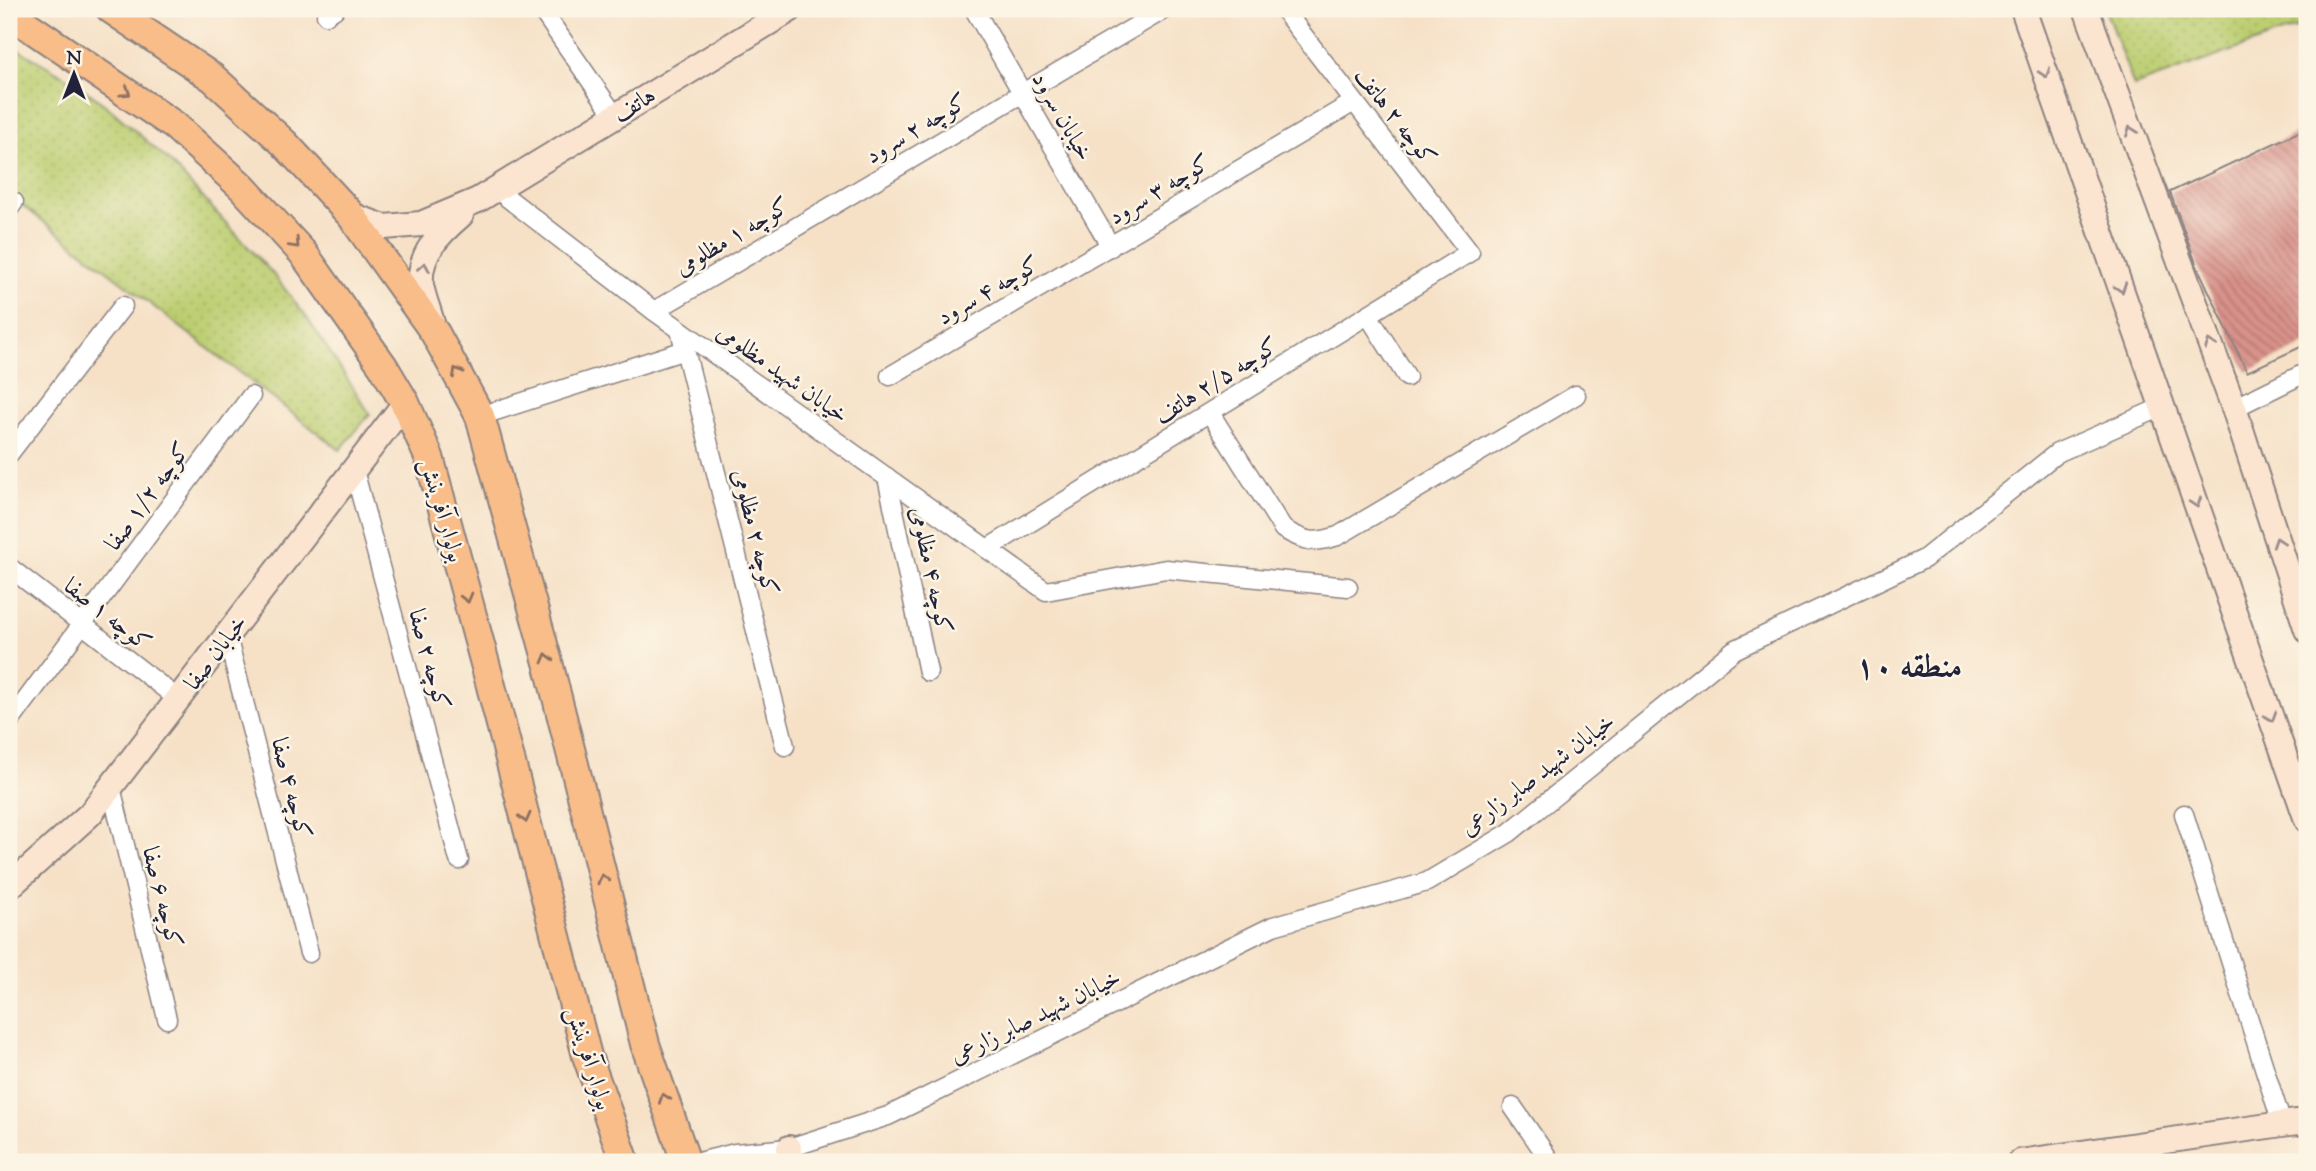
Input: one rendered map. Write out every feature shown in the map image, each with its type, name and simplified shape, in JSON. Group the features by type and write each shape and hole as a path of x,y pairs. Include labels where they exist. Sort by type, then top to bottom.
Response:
{"main road":[{"path":"111,9 213,78 284,143 351,215 435,333 480,416 549,666 645,1044 686,1162"},
{"name":"بولوار آفرینش","path":"19,14 174,125 241,186 303,253 383,366 405,403 429,457 587,1056 625,1162"}],"street":[{"path":"541,9 615,116"},
{"name":"هاتف","path":"435,333 421,284 424,258 441,233 487,195 791,9"},
{"name":"خیابان سرود","path":"974,9 1111,247"},
{"name":"کوچه ۲ سرود","path":"835,204 1165,9"},
{"name":"کوچه ۲ هاتف","path":"1283,9 1470,252"},
{"path":"2023,9 2307,820"},
{"path":"2086,9 2234,408 2307,630"},
{"name":"کوچه ۳ سرود","path":"1111,247 1354,102"},
{"name":"هاتف","path":"351,215 384,227 421,224 487,195"},
{"name":"خیابان شهید مظلومی","path":"487,195 1046,591 1166,569 1301,580 1348,587"},
{"name":"کوچه ۱ مظلومی","path":"654,311 835,204"},
{"name":"کوچه ۴ سرود","path":"890,376 1111,247"},
{"name":"کوچه ۲/۵ هاتف","path":"987,549 1470,252"},
{"path":"9,454 123,306"},
{"path":"1368,315 1407,377"},
{"name":"کوچه ۲ مظلومی","path":"680,330 785,746"},
{"path":"480,416 685,350"},
{"path":"2234,408 2307,372"},
{"path":"1210,412 1283,529 1303,540 1318,542 1338,536 1576,395"},
{"name":"کوچه ۱/۲ صفا","path":"9,723 251,396"},
{"name":"خیابان صفا","path":"9,887 90,814 405,403"},
{"name":"خیابان شهید صابر زارعی","path":"699,1162 735,1153 789,1155 888,1116 1273,926 1427,882 1508,833 1734,650 1924,559 2057,453 2162,407"},
{"name":"کوچه ۲ صفا","path":"354,470 459,860"},
{"name":"کوچه ۴ مظلومی","path":"887,477 928,672"},
{"name":"کوچه ۱ صفا","path":"9,567 178,699"},
{"name":"کوچه ۴ صفا","path":"227,636 309,953"},
{"name":"کوچه ۶ صفا","path":"111,787 167,1018"},
{"path":"2020,1162 2298,1122 2184,814"},
{"path":"1513,1107 1551,1162"}],"green space":[{"path":"2105,9 2307,9 2307,24 2134,86"},
{"path":"9,44 76,83 109,108 167,159 273,274 308,319 370,414 340,450 9,195"}],"building":[{"path":"2307,128 2307,344 2247,372 2197,266 2170,192"}],"district":[{"name":"منطقه ۱۰","path":"1909,666"}]}
